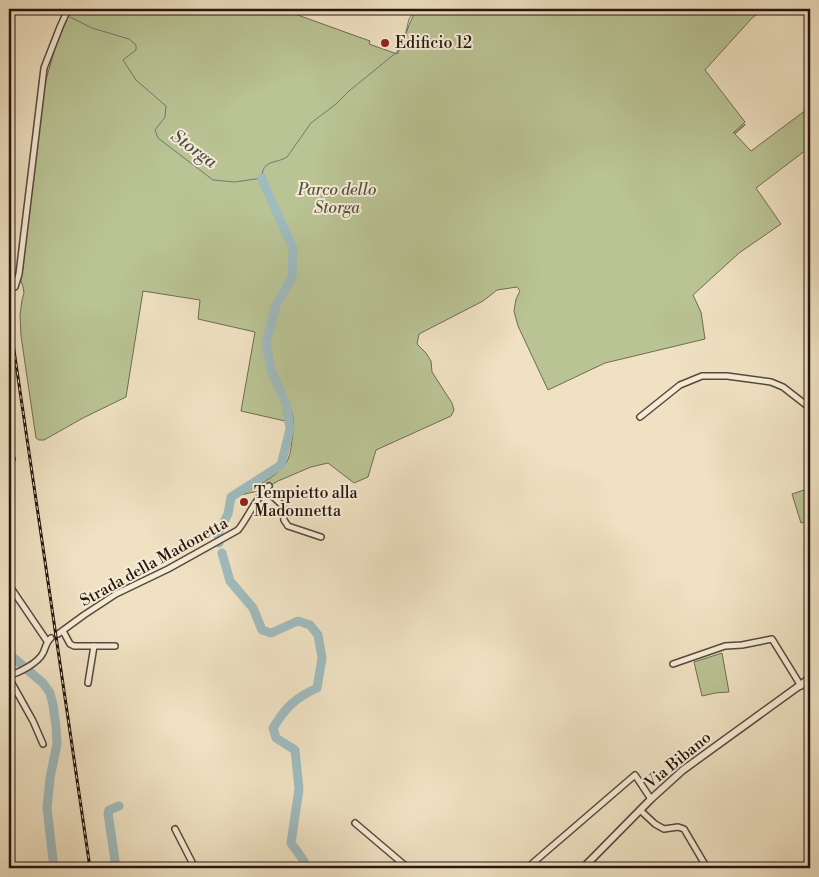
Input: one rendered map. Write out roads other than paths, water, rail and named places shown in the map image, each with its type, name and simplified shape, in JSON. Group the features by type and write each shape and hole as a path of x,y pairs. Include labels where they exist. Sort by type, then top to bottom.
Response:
{"street":[{"path":"15,287 19,274 44,68 68,9"},
{"path":"640,417 680,385 702,376 727,376 771,382 783,387 810,408"},
{"name":"Strada della Madonetta","path":"58,634 116,594 168,569 238,530 261,494 268,488 282,505 285,522 288,526 321,537"},
{"path":"9,585 49,640 42,656 26,668 9,677 43,744"},
{"path":"63,631 70,644 74,646 115,646"},
{"path":"673,664 725,646 742,645 772,639 800,686"},
{"path":"88,683 94,646"},
{"name":"Via Bibano","path":"583,868 651,799 683,770 810,678"},
{"path":"527,868 635,775 651,799"},
{"path":"640,810 664,829 678,827 684,829 707,868"},
{"path":"355,824 408,868"},
{"path":"175,828 195,868"}],"waterway":[{"name":"Storga","path":"70,17 92,28 129,39 136,45 136,50 123,60 136,80 166,106 165,117 155,130 158,138 213,180 235,182 262,178 264,168 270,163 287,157 311,123 397,52 404,40 409,19 416,9"},
{"path":"219,543 218,533 228,514 231,497 281,465 290,429 287,406 271,370 266,343 276,305 292,278 293,248 262,178"},
{"path":"222,553 230,581 253,608 262,630 271,633 298,621 310,625 318,635 322,658 317,688 292,704 282,714 273,728 276,738 295,750 299,789 291,843 304,861 306,868"},
{"path":"9,654 43,683 50,693 53,705 57,744 50,778 47,808 54,868"},
{"path":"116,868 108,813 109,810 119,806"}],"railway":[{"path":"9,316 90,868"}],"place":[{"name":"Edificio 12","path":"385,43"},
{"name":"Tempietto alla Madonnetta","path":"244,502"}],"park label":[{"name":"Parco dello Storga","path":"337,199"}]}
